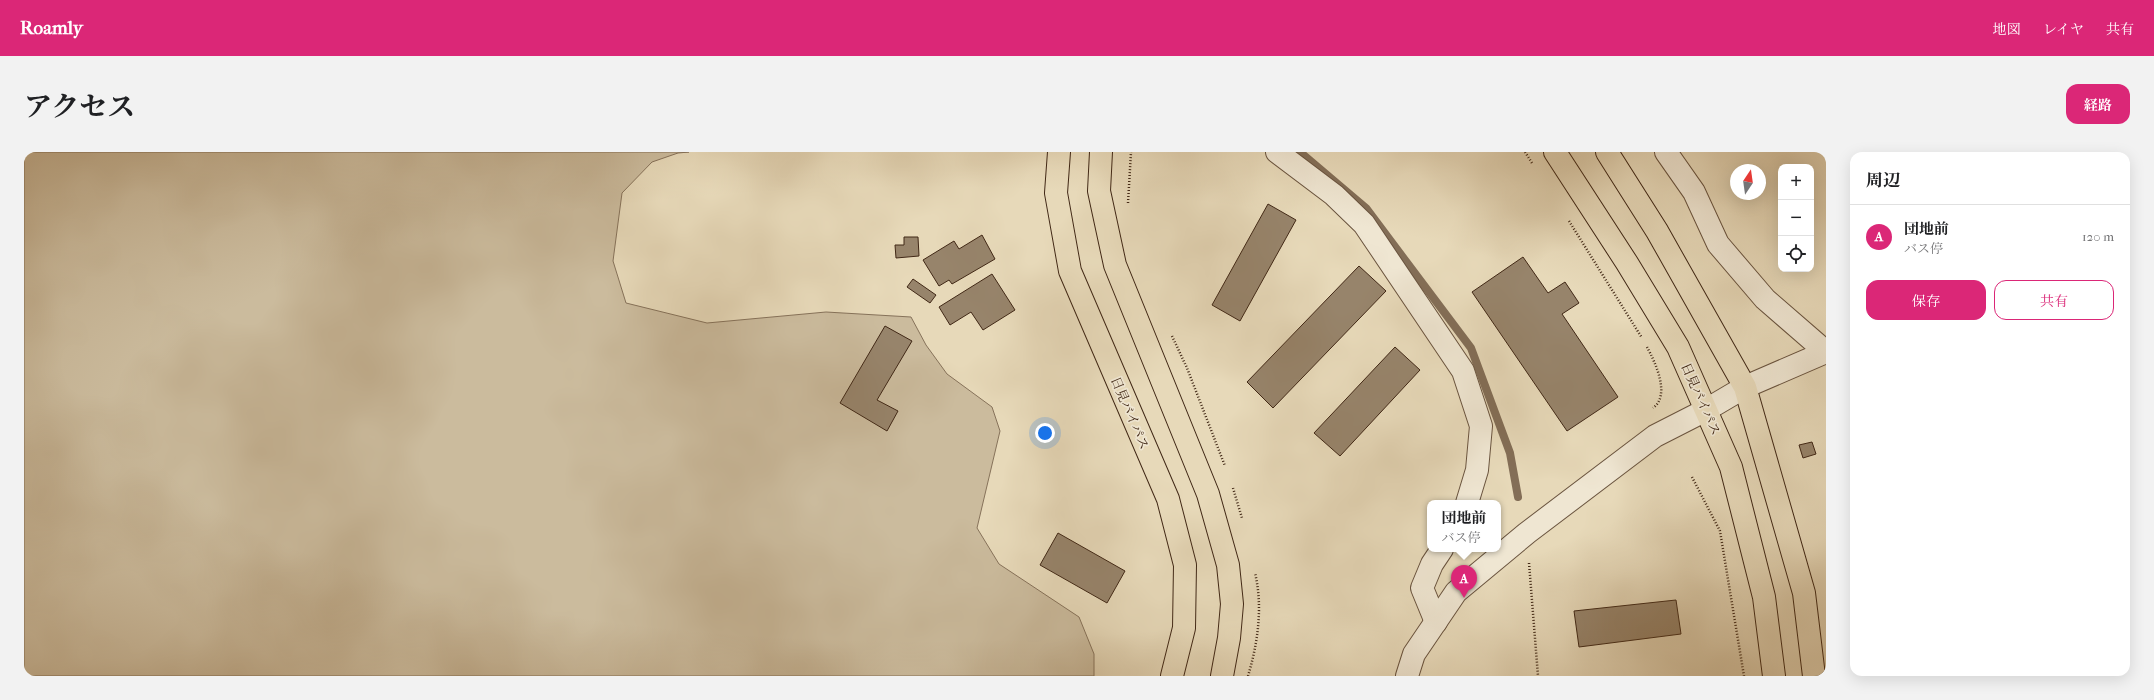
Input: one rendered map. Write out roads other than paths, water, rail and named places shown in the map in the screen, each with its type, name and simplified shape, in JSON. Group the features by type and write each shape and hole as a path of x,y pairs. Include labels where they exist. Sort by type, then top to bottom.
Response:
{"highway":[{"name":"日見バイパス","path":"1059,152 1056,193 1070,272 1168,499 1185,565 1184,628 1172,676"},
{"path":"1101,152 1099,191 1115,265 1208,494 1228,565 1232,604 1229,638 1222,676"},
{"name":"日見バイパス","path":"1555,152 1628,263 1674,341 1731,467 1764,597 1774,676"},
{"path":"1607,152 1660,238 1745,387 1804,593 1814,676"}],"street":[{"path":"1276,152 1334,195 1364,224 1463,371 1481,426 1477,470 1468,500"},
{"path":"1407,676 1414,654 1456,592 1527,533 1655,436 1706,410 1745,387 1826,352 1765,299 1718,244 1694,192 1666,152"},
{"path":"1436,622 1422,588 1432,564 1440,552"}],"waterway":[{"path":"1300,152 1366,208 1471,348 1510,453 1518,497"}],"place":[{"name":"団地前","path":"1464,598"}]}
